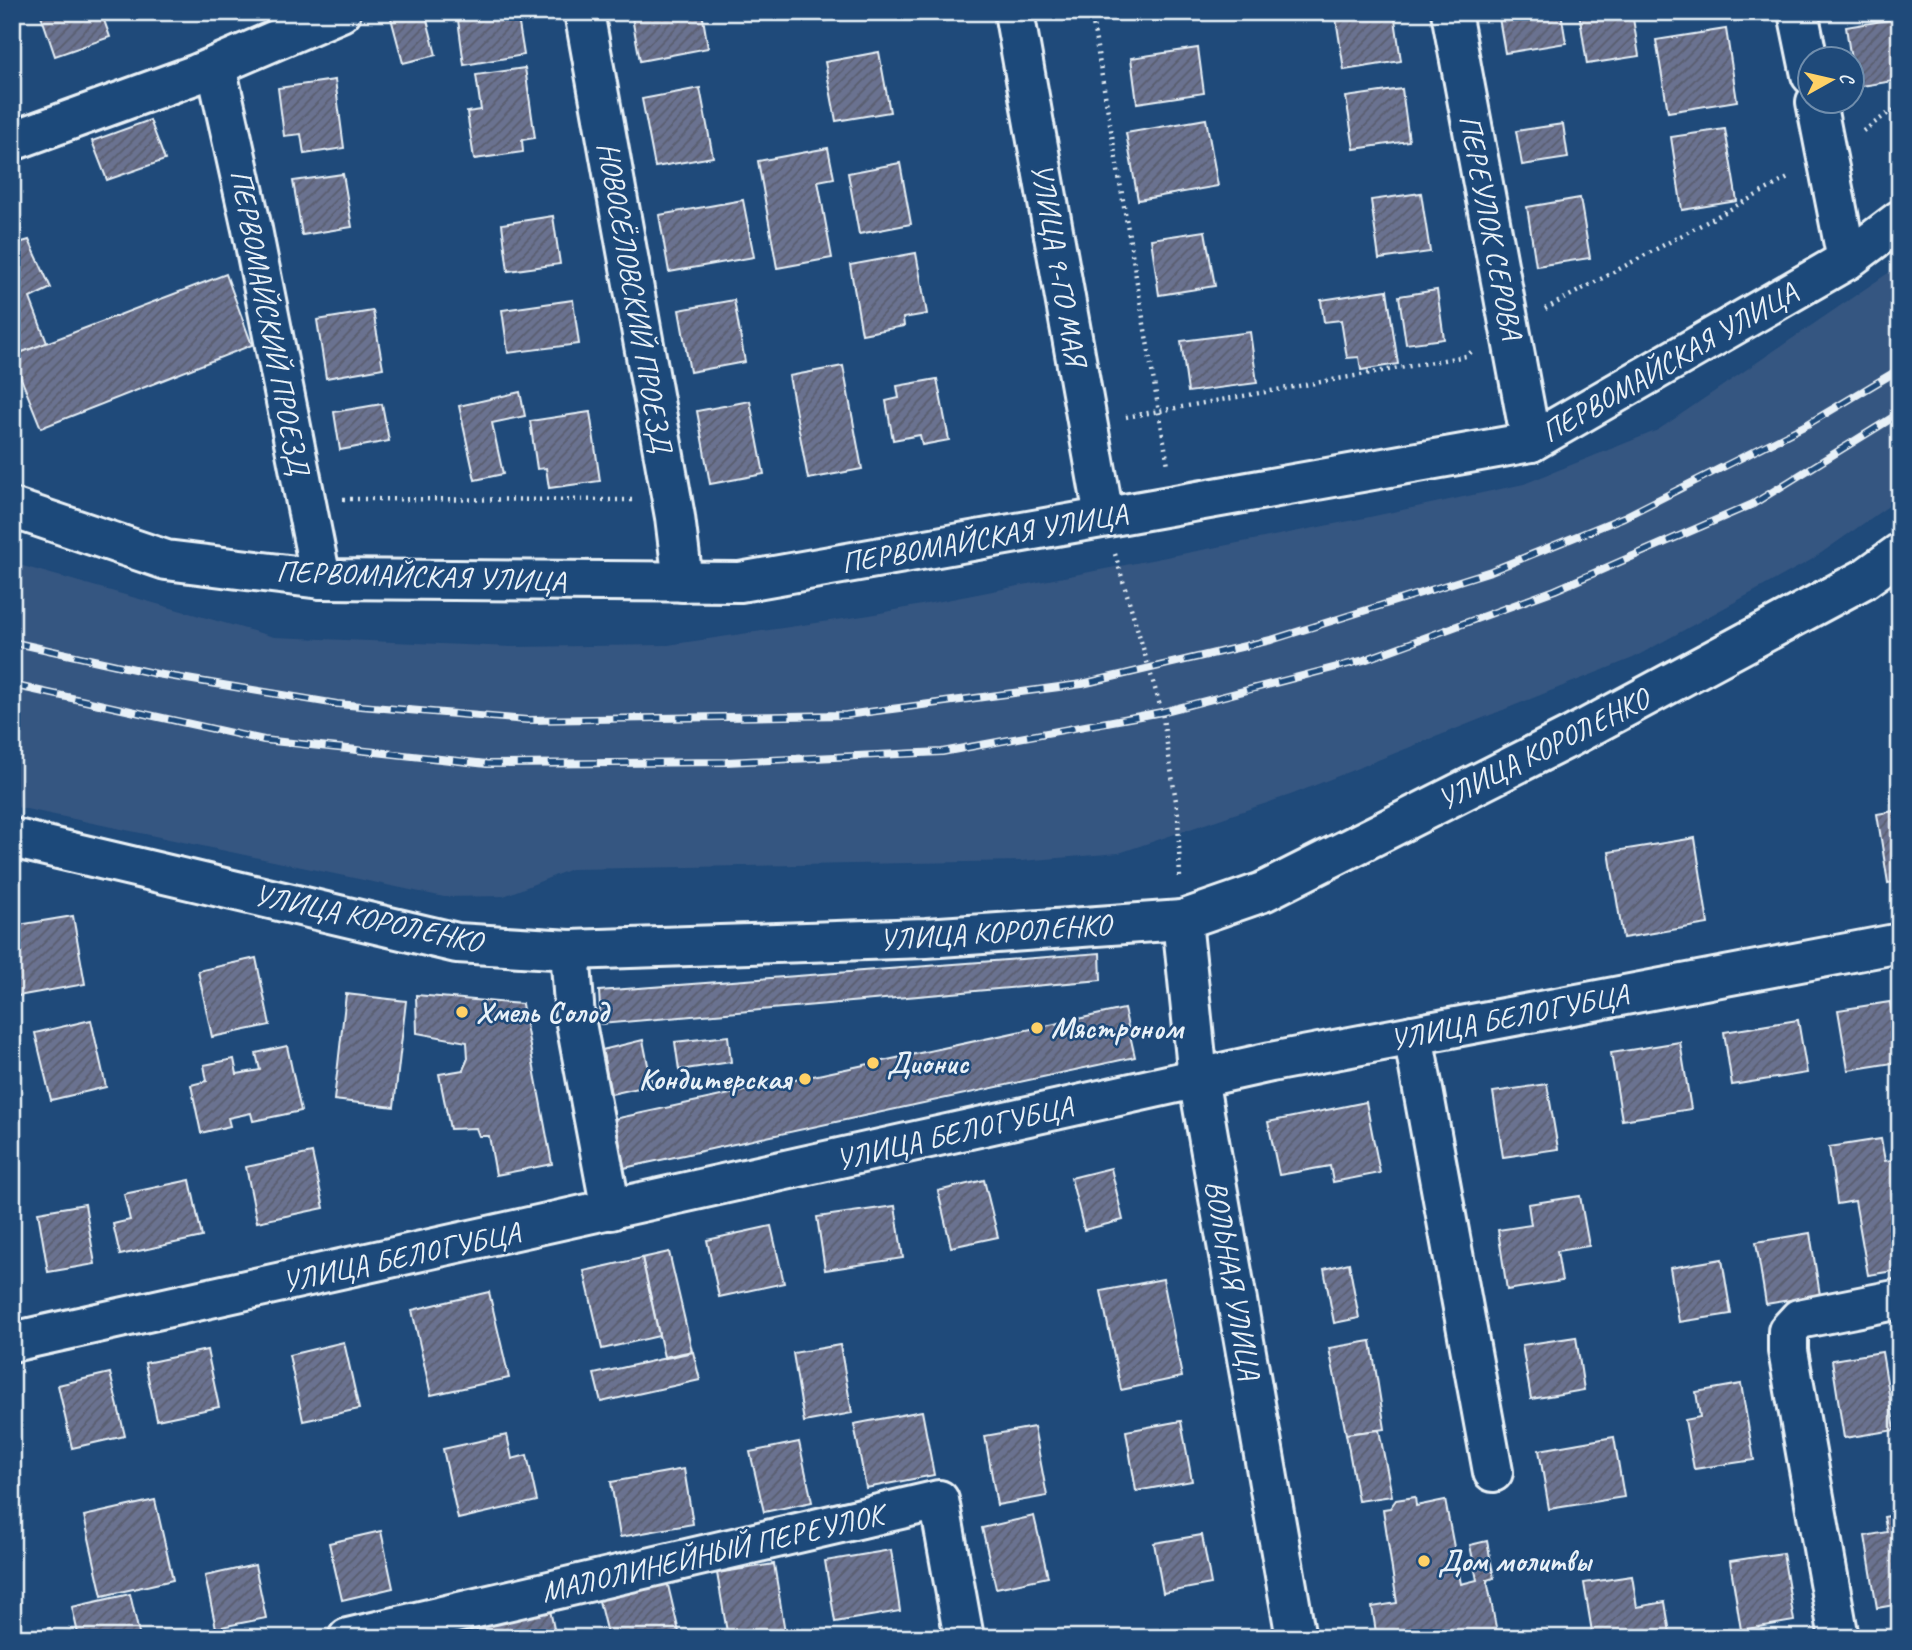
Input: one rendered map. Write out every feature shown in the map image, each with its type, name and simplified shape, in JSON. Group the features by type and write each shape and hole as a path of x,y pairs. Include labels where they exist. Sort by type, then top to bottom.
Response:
{"street":[{"path":"12,141 216,66 341,12"},
{"name":"НОВОСЁЛОВСКИЙ ПРОЕЗД","path":"584,12 671,500 683,582"},
{"name":"УЛИЦА 9-ГО МАЯ","path":"1014,12 1104,516"},
{"name":"ПЕРЕУЛОК СЕРОВА","path":"1451,12 1531,442"},
{"path":"1798,12 1805,46"},
{"name":"ПЕРВОМАЙСКИЙ ПРОЕЗД","path":"216,66 252,229 321,579"},
{"path":"1819,116 1847,260"},
{"name":"ПЕРВОМАЙСКАЯ УЛИЦА","path":"12,508 166,560 321,579 740,582 1531,442 1847,260 1900,220"},
{"name":"УЛИЦА КОРОЛЕНКО","path":"12,838 457,943 570,950 926,938 1182,920 1263,891 1570,737 1864,579 1900,553"},
{"name":"ВОЛЬНАЯ УЛИЦА","path":"1182,920 1198,1078 1296,1638"},
{"name":"УЛИЦА БЕЛОГУБЦА","path":"12,1342 1198,1078 1900,943"},
{"path":"570,950 575,1018 611,1210"},
{"path":"1413,1035 1493,1472"},
{"path":"1839,1638 1788,1351 1787,1331 1799,1319 1807,1316 1900,1299"},
{"name":"МАЛОЛИНЕЙНЫЙ ПЕРЕУЛОК","path":"348,1638 939,1500 964,1638"}],"path":[{"path":"1091,12 1168,465"},
{"path":"305,499 671,500"},
{"path":"1104,516 1163,712 1178,814 1182,920"}],"shaded area":[{"path":"1900,265 1900,498 1811,560 1633,658 1293,794 1119,853 1021,861 571,869 504,896 444,897 12,806 12,563 274,637 511,647 668,645 870,615 1365,518 1524,484 1658,430"}],"building":[{"path":"40,12 101,12 110,37 55,56"},
{"path":"425,12 436,55 403,63 391,18"},
{"path":"457,12 517,12 524,55 464,65"},
{"path":"631,12 702,12 708,48 640,61"},
{"path":"822,12 869,12 823,21"},
{"path":"1335,12 1394,12 1401,61 1344,70"},
{"path":"1498,12 1561,12 1566,43 1505,53"},
{"path":"1579,12 1632,12 1639,56 1587,64"},
{"path":"1900,18 1900,80 1867,85 1867,46 1849,46 1846,27"},
{"path":"1726,29 1737,101 1668,112 1656,40"},
{"path":"1198,48 1204,93 1137,103 1131,58"},
{"path":"879,52 890,112 836,121 825,62"},
{"path":"525,68 535,138 522,140 523,152 474,159 467,112 481,110 476,75"},
{"path":"335,80 344,148 304,154 301,134 284,136 278,88"},
{"path":"700,88 713,157 655,167 642,99"},
{"path":"1402,89 1409,141 1354,149 1346,97"},
{"path":"1206,119 1218,186 1138,200 1126,133"},
{"path":"150,120 165,160 107,180 92,141"},
{"path":"1563,124 1568,158 1522,165 1516,131"},
{"path":"1725,129 1737,201 1682,210 1671,137"},
{"path":"828,148 834,178 818,181 832,258 777,268 758,161"},
{"path":"900,163 911,224 859,234 848,173"},
{"path":"343,174 352,227 302,235 293,181"},
{"path":"1421,193 1430,252 1379,259 1371,200"},
{"path":"1580,198 1590,258 1536,266 1527,207"},
{"path":"743,200 754,257 669,272 659,215"},
{"path":"553,216 560,264 508,271 502,224"},
{"path":"1205,231 1215,286 1159,295 1151,239"},
{"path":"29,240 51,288 30,298 47,343 12,356 12,245"},
{"path":"916,253 927,314 903,318 904,326 862,334 850,265"},
{"path":"226,274 252,345 41,428 12,356"},
{"path":"1387,290 1398,364 1361,370 1359,357 1347,358 1341,320 1324,322 1321,300"},
{"path":"1437,290 1444,339 1406,344 1399,296"},
{"path":"573,300 579,344 508,353 502,310"},
{"path":"734,300 745,362 690,372 679,310"},
{"path":"373,311 383,368 326,378 317,320"},
{"path":"1250,332 1257,383 1188,392 1181,341"},
{"path":"843,366 862,469 808,479 789,376"},
{"path":"937,379 949,440 922,445 920,435 893,440 886,401 899,398 897,386"},
{"path":"520,392 525,416 492,423 503,474 475,480 459,406"},
{"path":"750,401 764,474 710,484 697,411"},
{"path":"382,404 389,441 340,450 334,412"},
{"path":"590,412 600,481 549,488 546,468 537,469 530,421"},
{"path":"1900,810 1900,881 1888,883 1877,814"},
{"path":"1695,838 1708,924 1623,938 1609,852"},
{"path":"73,916 85,984 12,997 12,926"},
{"path":"1100,953 1101,980 601,1024 599,991"},
{"path":"256,958 270,1025 212,1037 198,971"},
{"path":"346,994 406,1001 394,1107 334,1100"},
{"path":"416,995 522,1004 552,1164 496,1175 489,1136 479,1136 476,1128 450,1129 439,1074 463,1070 468,1058 467,1042 417,1033"},
{"path":"1890,1002 1899,1062 1848,1070 1838,1010"},
{"path":"1124,1009 1135,1057 624,1168 614,1119"},
{"path":"91,1020 106,1087 51,1100 35,1033"},
{"path":"1798,1020 1807,1073 1732,1085 1724,1032"},
{"path":"728,1036 731,1062 679,1070 675,1042"},
{"path":"643,1040 652,1085 611,1094 602,1050"},
{"path":"1680,1042 1691,1109 1622,1120 1611,1053"},
{"path":"287,1046 301,1111 253,1121 251,1113 228,1118 230,1126 201,1133 191,1085 207,1081 204,1065 234,1059 237,1074 260,1070 256,1053"},
{"path":"1547,1084 1558,1149 1503,1157 1493,1092"},
{"path":"1366,1102 1380,1173 1333,1182 1330,1166 1279,1175 1268,1122"},
{"path":"1881,1139 1885,1161 1900,1159 1900,1270 1868,1275 1855,1201 1837,1204 1829,1147"},
{"path":"312,1153 324,1208 257,1222 246,1167"},
{"path":"1111,1168 1123,1220 1084,1230 1071,1178"},
{"path":"190,1180 202,1237 120,1255 113,1224 130,1220 124,1194"},
{"path":"984,1180 998,1237 951,1247 938,1191"},
{"path":"1580,1196 1589,1246 1557,1251 1562,1281 1507,1290 1498,1230 1531,1225 1528,1204"},
{"path":"85,1204 95,1264 48,1272 38,1212"},
{"path":"895,1206 903,1258 825,1270 817,1217"},
{"path":"771,1226 784,1283 719,1297 707,1240"},
{"path":"1810,1233 1820,1295 1766,1304 1756,1242"},
{"path":"669,1252 692,1351 664,1357 642,1258"},
{"path":"642,1258 659,1336 602,1349 584,1271"},
{"path":"1722,1259 1731,1314 1679,1322 1670,1268"},
{"path":"1349,1263 1359,1318 1334,1323 1324,1269"},
{"path":"1163,1279 1182,1377 1121,1390 1101,1291"},
{"path":"489,1292 509,1378 431,1395 412,1310"},
{"path":"1576,1337 1584,1390 1531,1399 1522,1345"},
{"path":"1371,1341 1385,1429 1346,1434 1329,1348"},
{"path":"344,1342 359,1409 303,1421 289,1355"},
{"path":"840,1345 852,1413 804,1422 793,1353"},
{"path":"207,1350 219,1407 157,1420 145,1363"},
{"path":"693,1352 700,1380 601,1402 594,1374"},
{"path":"1882,1352 1895,1430 1844,1438 1832,1360"},
{"path":"110,1373 125,1436 72,1448 58,1385"},
{"path":"1741,1384 1754,1460 1694,1469 1685,1420 1700,1417 1696,1392"},
{"path":"922,1411 934,1475 866,1488 854,1424"},
{"path":"1181,1421 1192,1481 1136,1491 1126,1431"},
{"path":"1034,1427 1047,1496 997,1505 985,1436"},
{"path":"1379,1430 1392,1496 1358,1501 1346,1434"},
{"path":"507,1435 512,1459 527,1455 537,1501 458,1519 443,1449"},
{"path":"1614,1437 1624,1497 1549,1509 1539,1450"},
{"path":"12,1441 19,1470 12,1472"},
{"path":"799,1442 812,1502 764,1512 750,1452"},
{"path":"684,1469 693,1524 620,1537 611,1482"},
{"name":"Дом молитвы","path":"1415,1497 1416,1506 1445,1500 1461,1584 1477,1580 1470,1545 1487,1541 1494,1578 1487,1580 1498,1638 1377,1638 1372,1607 1397,1603 1383,1509 1390,1508 1396,1500"},
{"path":"155,1500 173,1580 102,1596 84,1516"},
{"path":"1900,1514 1900,1604 1877,1608 1865,1536 1887,1532 1884,1517"},
{"path":"1034,1516 1048,1577 996,1588 982,1528"},
{"path":"381,1531 393,1588 342,1600 329,1543"},
{"path":"1202,1535 1211,1584 1163,1593 1154,1543"},
{"path":"891,1550 900,1611 835,1622 825,1561"},
{"path":"1783,1553 1794,1621 1741,1630 1730,1561"},
{"path":"774,1564 786,1638 728,1638 717,1573"},
{"path":"255,1565 266,1618 216,1628 205,1576"},
{"path":"1632,1576 1637,1607 1665,1602 1670,1633 1642,1638 1593,1638 1584,1583"},
{"path":"667,1581 679,1632 655,1638 608,1638 598,1597"},
{"path":"130,1594 140,1638 79,1638 72,1607"},
{"path":"550,1610 556,1638 478,1638 476,1628"},
{"path":"50,1628 52,1638 12,1638 12,1636"}],"railway":[{"path":"12,642 157,674 337,704 527,720 846,715 1082,684 1271,640 1491,571 1624,517 1808,424 1900,369"},
{"path":"12,685 264,740 487,764 726,762 942,752 1162,712 1364,660 1555,590 1753,504 1900,413"}],"place":[{"name":"Хмель Солод","path":"462,1012"},
{"name":"Мястроном","path":"1037,1028"},
{"name":"Дионис","path":"873,1063"},
{"name":"Кондитерская","path":"805,1079"},
{"name":"Дом молитвы","path":"1424,1561"}]}
